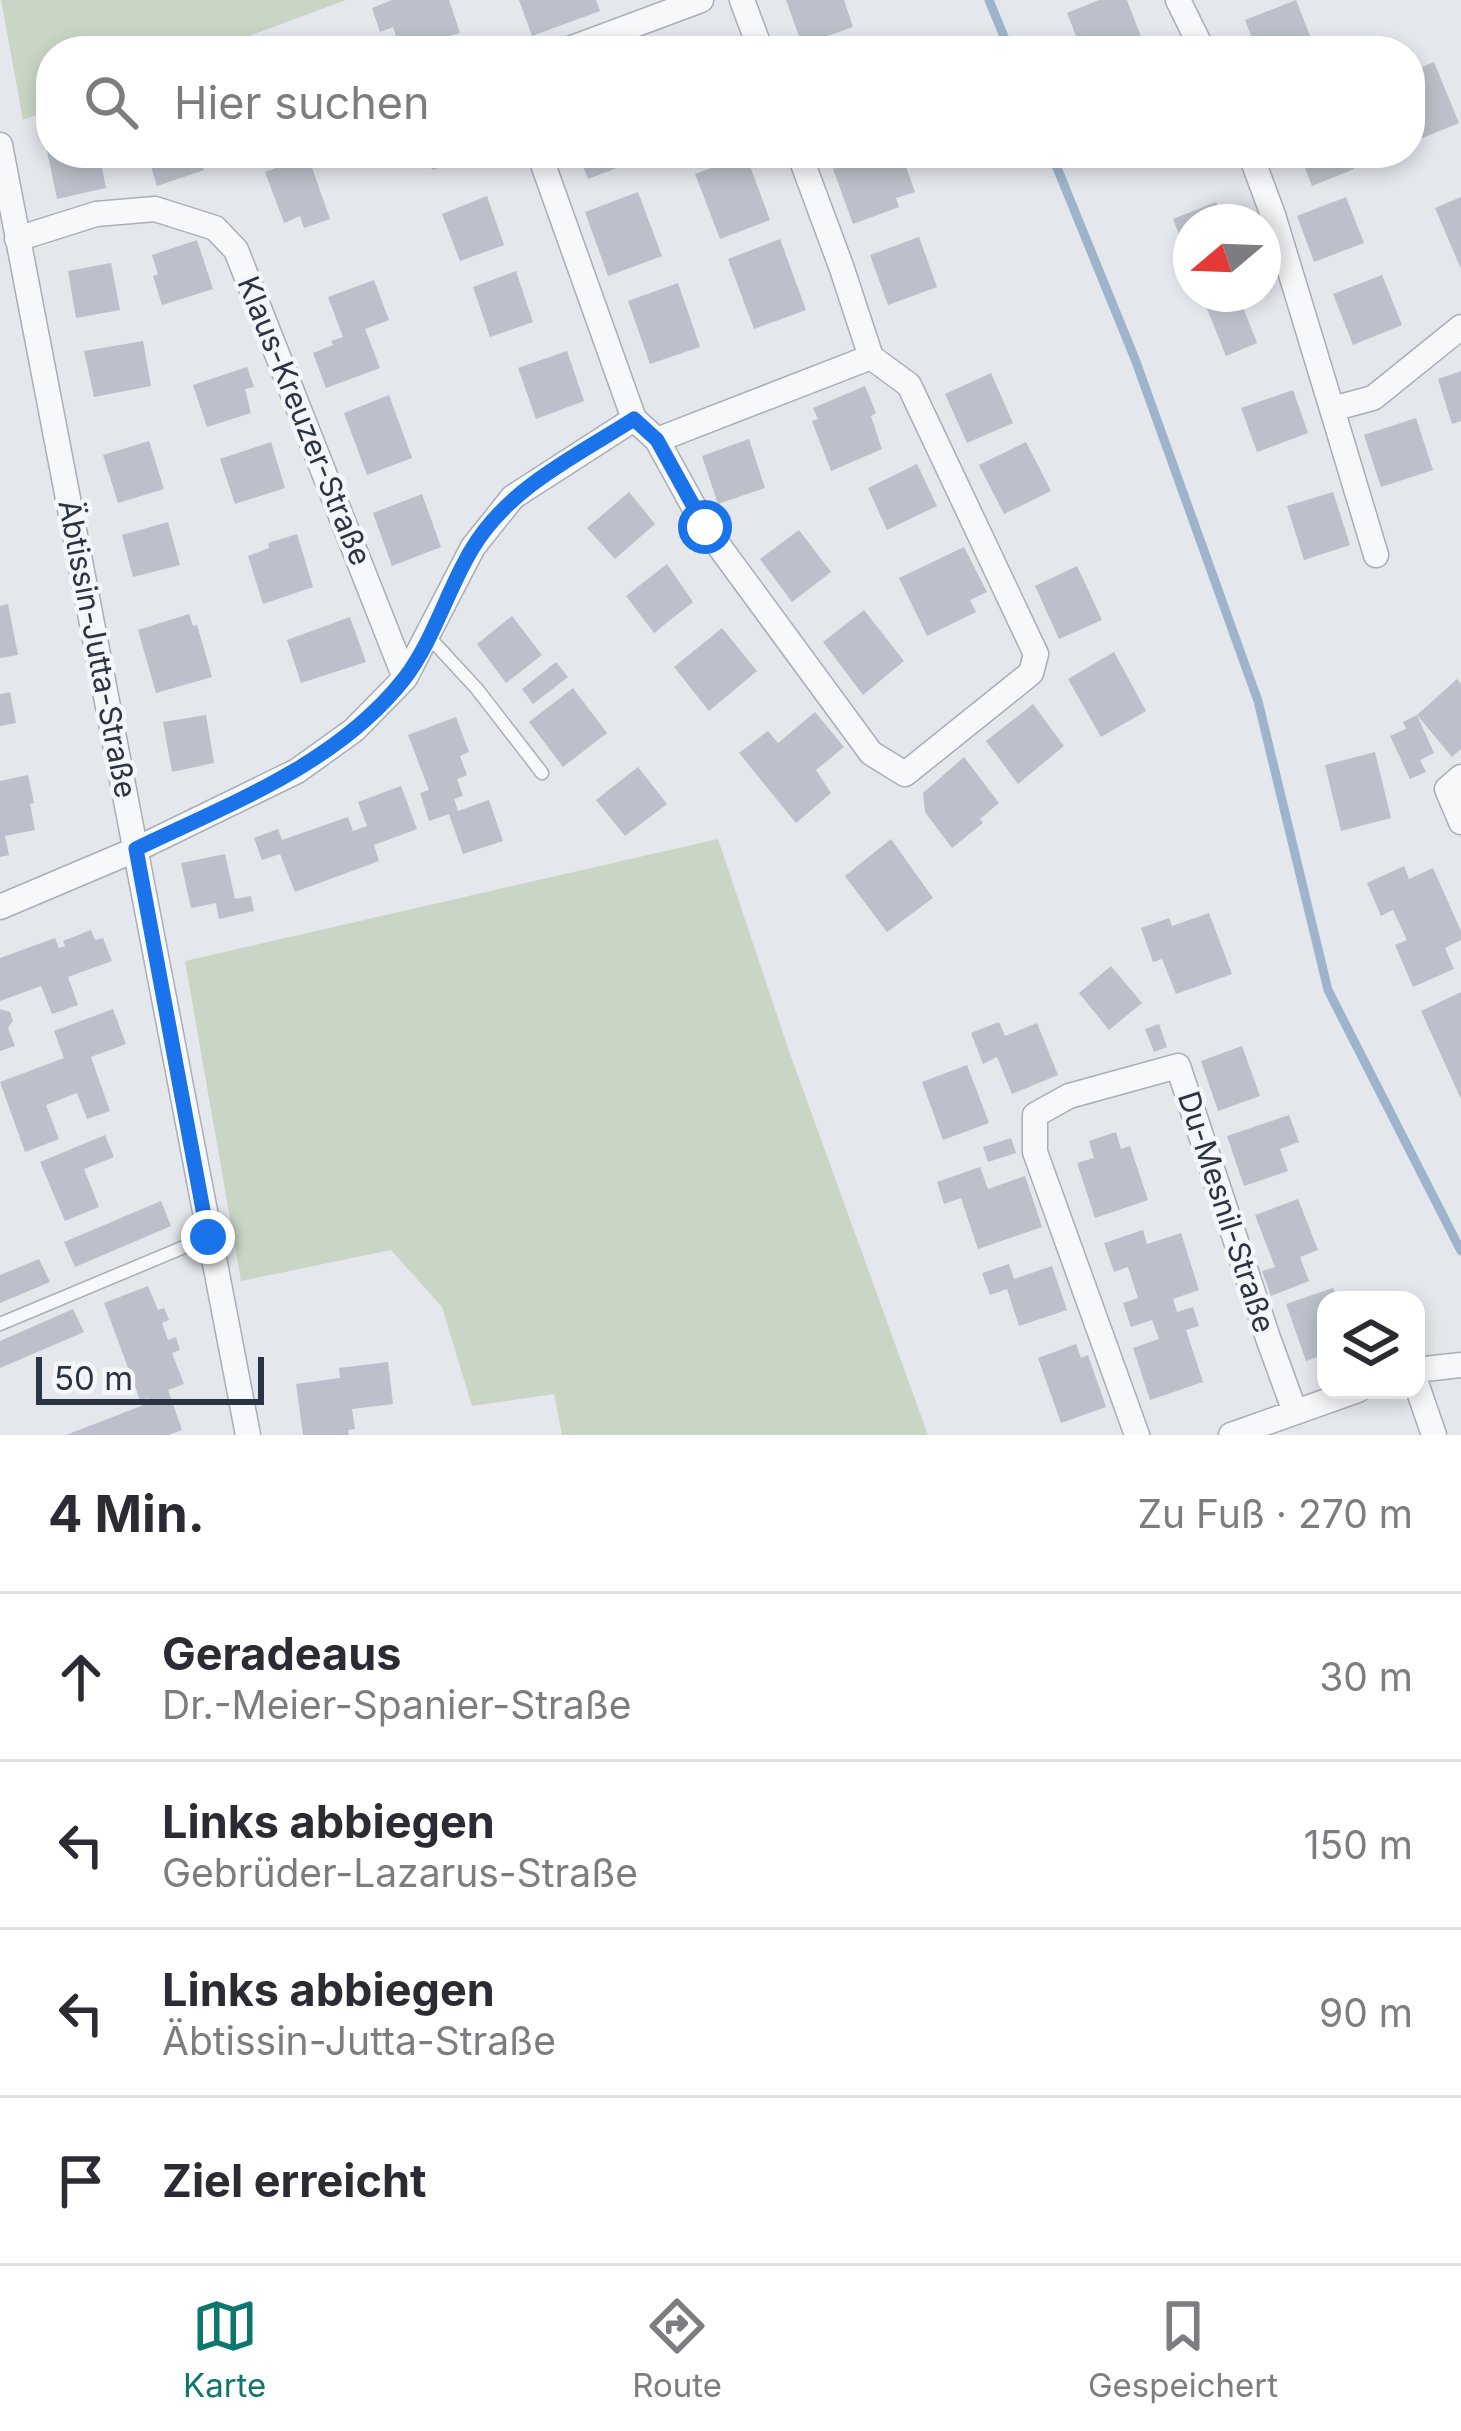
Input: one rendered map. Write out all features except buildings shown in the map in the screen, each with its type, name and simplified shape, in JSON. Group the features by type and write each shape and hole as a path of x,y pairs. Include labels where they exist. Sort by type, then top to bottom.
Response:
{"street":[{"path":"604,36 701,0"},
{"path":"742,0 755,36"},
{"path":"1178,0 1196,36"},
{"name":"Äbtissin-Jutta-Straße","path":"0,145 248,1435"},
{"path":"543,168 634,419 657,440 705,527 871,753 905,774 1030,673 1036,654 909,385 871,357 804,168"},
{"path":"1256,168 1376,555"},
{"name":"Klaus-Kreuzer-Straße","path":"17,239 96,214 155,208 215,228 236,250 405,678"},
{"path":"1332,409 1373,398 1461,327"},
{"path":"657,440 871,357"},
{"path":"0,907 136,849 297,771 354,730 405,678 473,547 513,497 634,419"},
{"path":"1461,777 1447,789 1461,822"},
{"name":"Du-Mesnil-Straße","path":"1137,1435 1035,1152 1036,1115 1070,1096 1178,1066 1295,1412"},
{"path":"1425,1369 1461,1365"},
{"path":"1231,1435 1264,1429 1332,1399"},
{"path":"1422,1399 1434,1435"}],"lane":[{"path":"428,636 477,689 542,773"},
{"path":"0,1324 208,1237"}],"green space":[{"path":"1,0 346,0 249,36 36,36 36,115 23,120"},
{"path":"718,839 928,1435 562,1435 554,1394 472,1406 442,1307 391,1250 241,1281 185,961"}],"waterway":[{"path":"989,0 1004,36"},
{"path":"1057,168 1135,359 1258,701 1328,990 1461,1251"}],"route":[{"path":"208,1237 136,849 297,771 354,730 405,678 473,547 513,497 634,419 657,440 705,527"}]}
